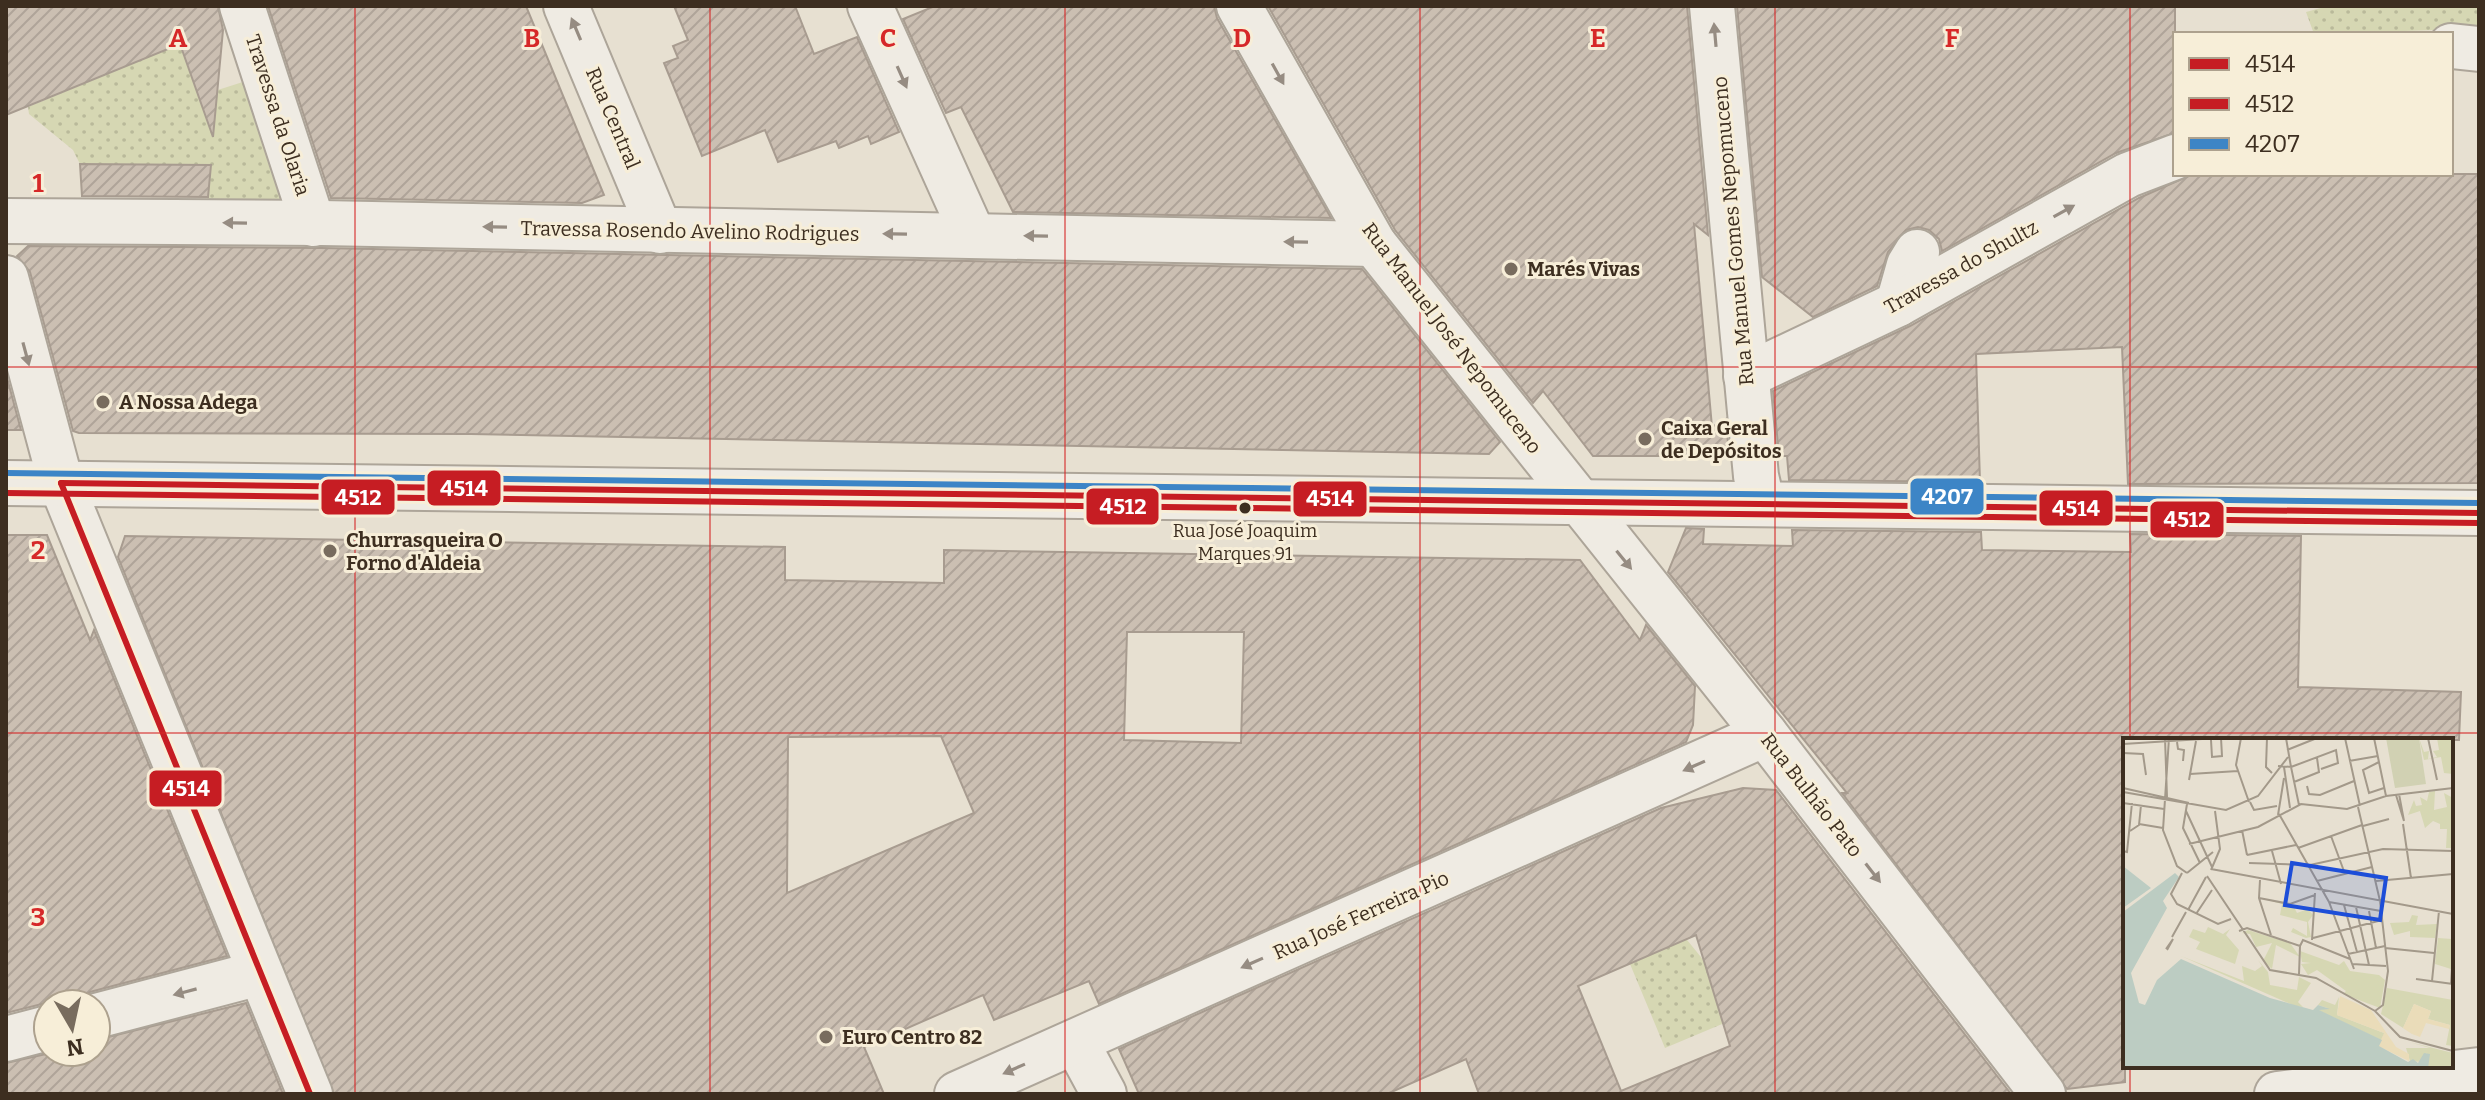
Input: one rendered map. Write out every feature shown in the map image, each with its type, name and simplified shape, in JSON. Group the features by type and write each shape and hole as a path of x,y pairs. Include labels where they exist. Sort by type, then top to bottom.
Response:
{"street":[{"name":"Travessa da Olaria","path":"242,6 313,224"},
{"name":"Rua Central","path":"566,6 660,231"},
{"path":"870,6 973,235"},
{"name":"Rua Manuel José Nepomuceno","path":"1239,6 1374,244 1575,499"},
{"name":"Rua Manuel Gomes Nepomuceno","path":"1712,6 1746,376 1762,502"},
{"path":"2453,46 2479,49"},
{"name":"Travessa do Shultz","path":"1746,376 1898,304 2128,175 2173,158"},
{"name":"Travessa Rosendo Avelino Rodrigues","path":"6,221 1374,244"},
{"path":"1898,304 1909,265 1917,252"},
{"path":"6,278 61,483 310,1094"},
{"path":"6,483 1575,499 2479,513"},
{"name":"Rua Bulhão Pato","path":"1575,499 1765,734 2043,1094"},
{"name":"Rua José Ferreira Pio","path":"957,1094 1765,734"},
{"path":"112,1012 260,973"},
{"path":"6,1039 32,1032"},
{"path":"1076,1042 1104,1094"},
{"path":"2277,1094 2479,1070"}],"green space":[{"path":"2328,6 2479,6 2479,36 2435,30 2313,32 2306,12"},
{"path":"180,44 199,96 249,80 292,209 207,207 210,165 80,164 73,150 29,114 28,107"},
{"path":"1670,919 1705,962 1765,1006 1665,1048 1620,940"}],"building":[{"path":"6,6 218,6 223,30 213,137 180,44 6,115"},
{"path":"268,6 526,6 604,195 582,203 331,198"},
{"path":"674,6 795,6 814,54 857,37 899,132 871,144 868,136 839,148 836,141 778,162 765,130 702,156 664,63 678,58 673,46 688,40"},
{"path":"935,6 1214,6 1217,18 1331,218 1013,212 961,107 946,113 903,19"},
{"path":"1268,6 1687,6 1708,235 1694,224 1712,427 1726,419 1729,456 1593,456 1543,391 1533,403 1395,230"},
{"path":"1737,6 2175,6 2173,134 2116,153 1942,251 1939,239 1929,230 1918,227 1906,230 1888,252 1877,286 1813,317 1762,277"},
{"path":"80,164 211,165 208,197 82,196"},
{"path":"2479,174 2479,483 2128,484 2122,347 1976,354 1980,482 1789,480 1787,456 1779,456 1773,391 1910,326 2139,198 2188,176"},
{"path":"28,246 322,248 1362,269 1500,442 1489,454 471,434 79,433 73,431 30,272 17,256"},
{"path":"6,374 21,430 6,430"},
{"path":"1686,528 1704,529 1703,544 1793,546 1792,530 1981,532 1982,550 2131,552 2130,534 2301,536 2298,687 2461,692 2459,740 2123,738 2125,1082 2067,1089 1842,793 1847,793 1668,572"},
{"path":"6,535 47,535 90,640 94,630 227,956 105,988 32,988 32,1006 6,1013"},
{"path":"125,536 785,547 785,580 944,583 944,550 1580,560 1640,640 1646,625 1695,686 1693,725 1686,742 1099,1004 1089,981 994,1020 983,995 864,1047 884,1094 334,1094 118,557","holes":["1127,632 1244,632 1241,743 1124,740","941,736 974,813 787,893 788,737"]},
{"path":"1743,788 1776,790 2011,1094 1479,1094 1466,1059 1387,1094 1139,1094 1119,1049 1661,808","holes":["1696,935 1730,1046 1621,1091 1578,986"]},
{"path":"246,1003 283,1094 6,1094 6,1063 32,1057 32,1068 112,1068 112,1036"}],"transit line":[{"name":"4207","path":"6,473 2479,503"},
{"name":"4514","path":"61,483 2479,513"},
{"name":"4514","path":"61,483 310,1094"},
{"name":"4512","path":"6,493 2479,523"}],"place":[{"name":"Marés Vivas","path":"1511,269"},
{"name":"A Nossa Adega","path":"103,402"},
{"name":"Caixa Geral de Depósitos","path":"1645,439"},
{"name":"Rua José Joaquim Marques 91","path":"1245,508"},
{"name":"Churrasqueira O Forno d'Aldeia","path":"330,551"},
{"name":"Euro Centro 82","path":"826,1037"}]}
